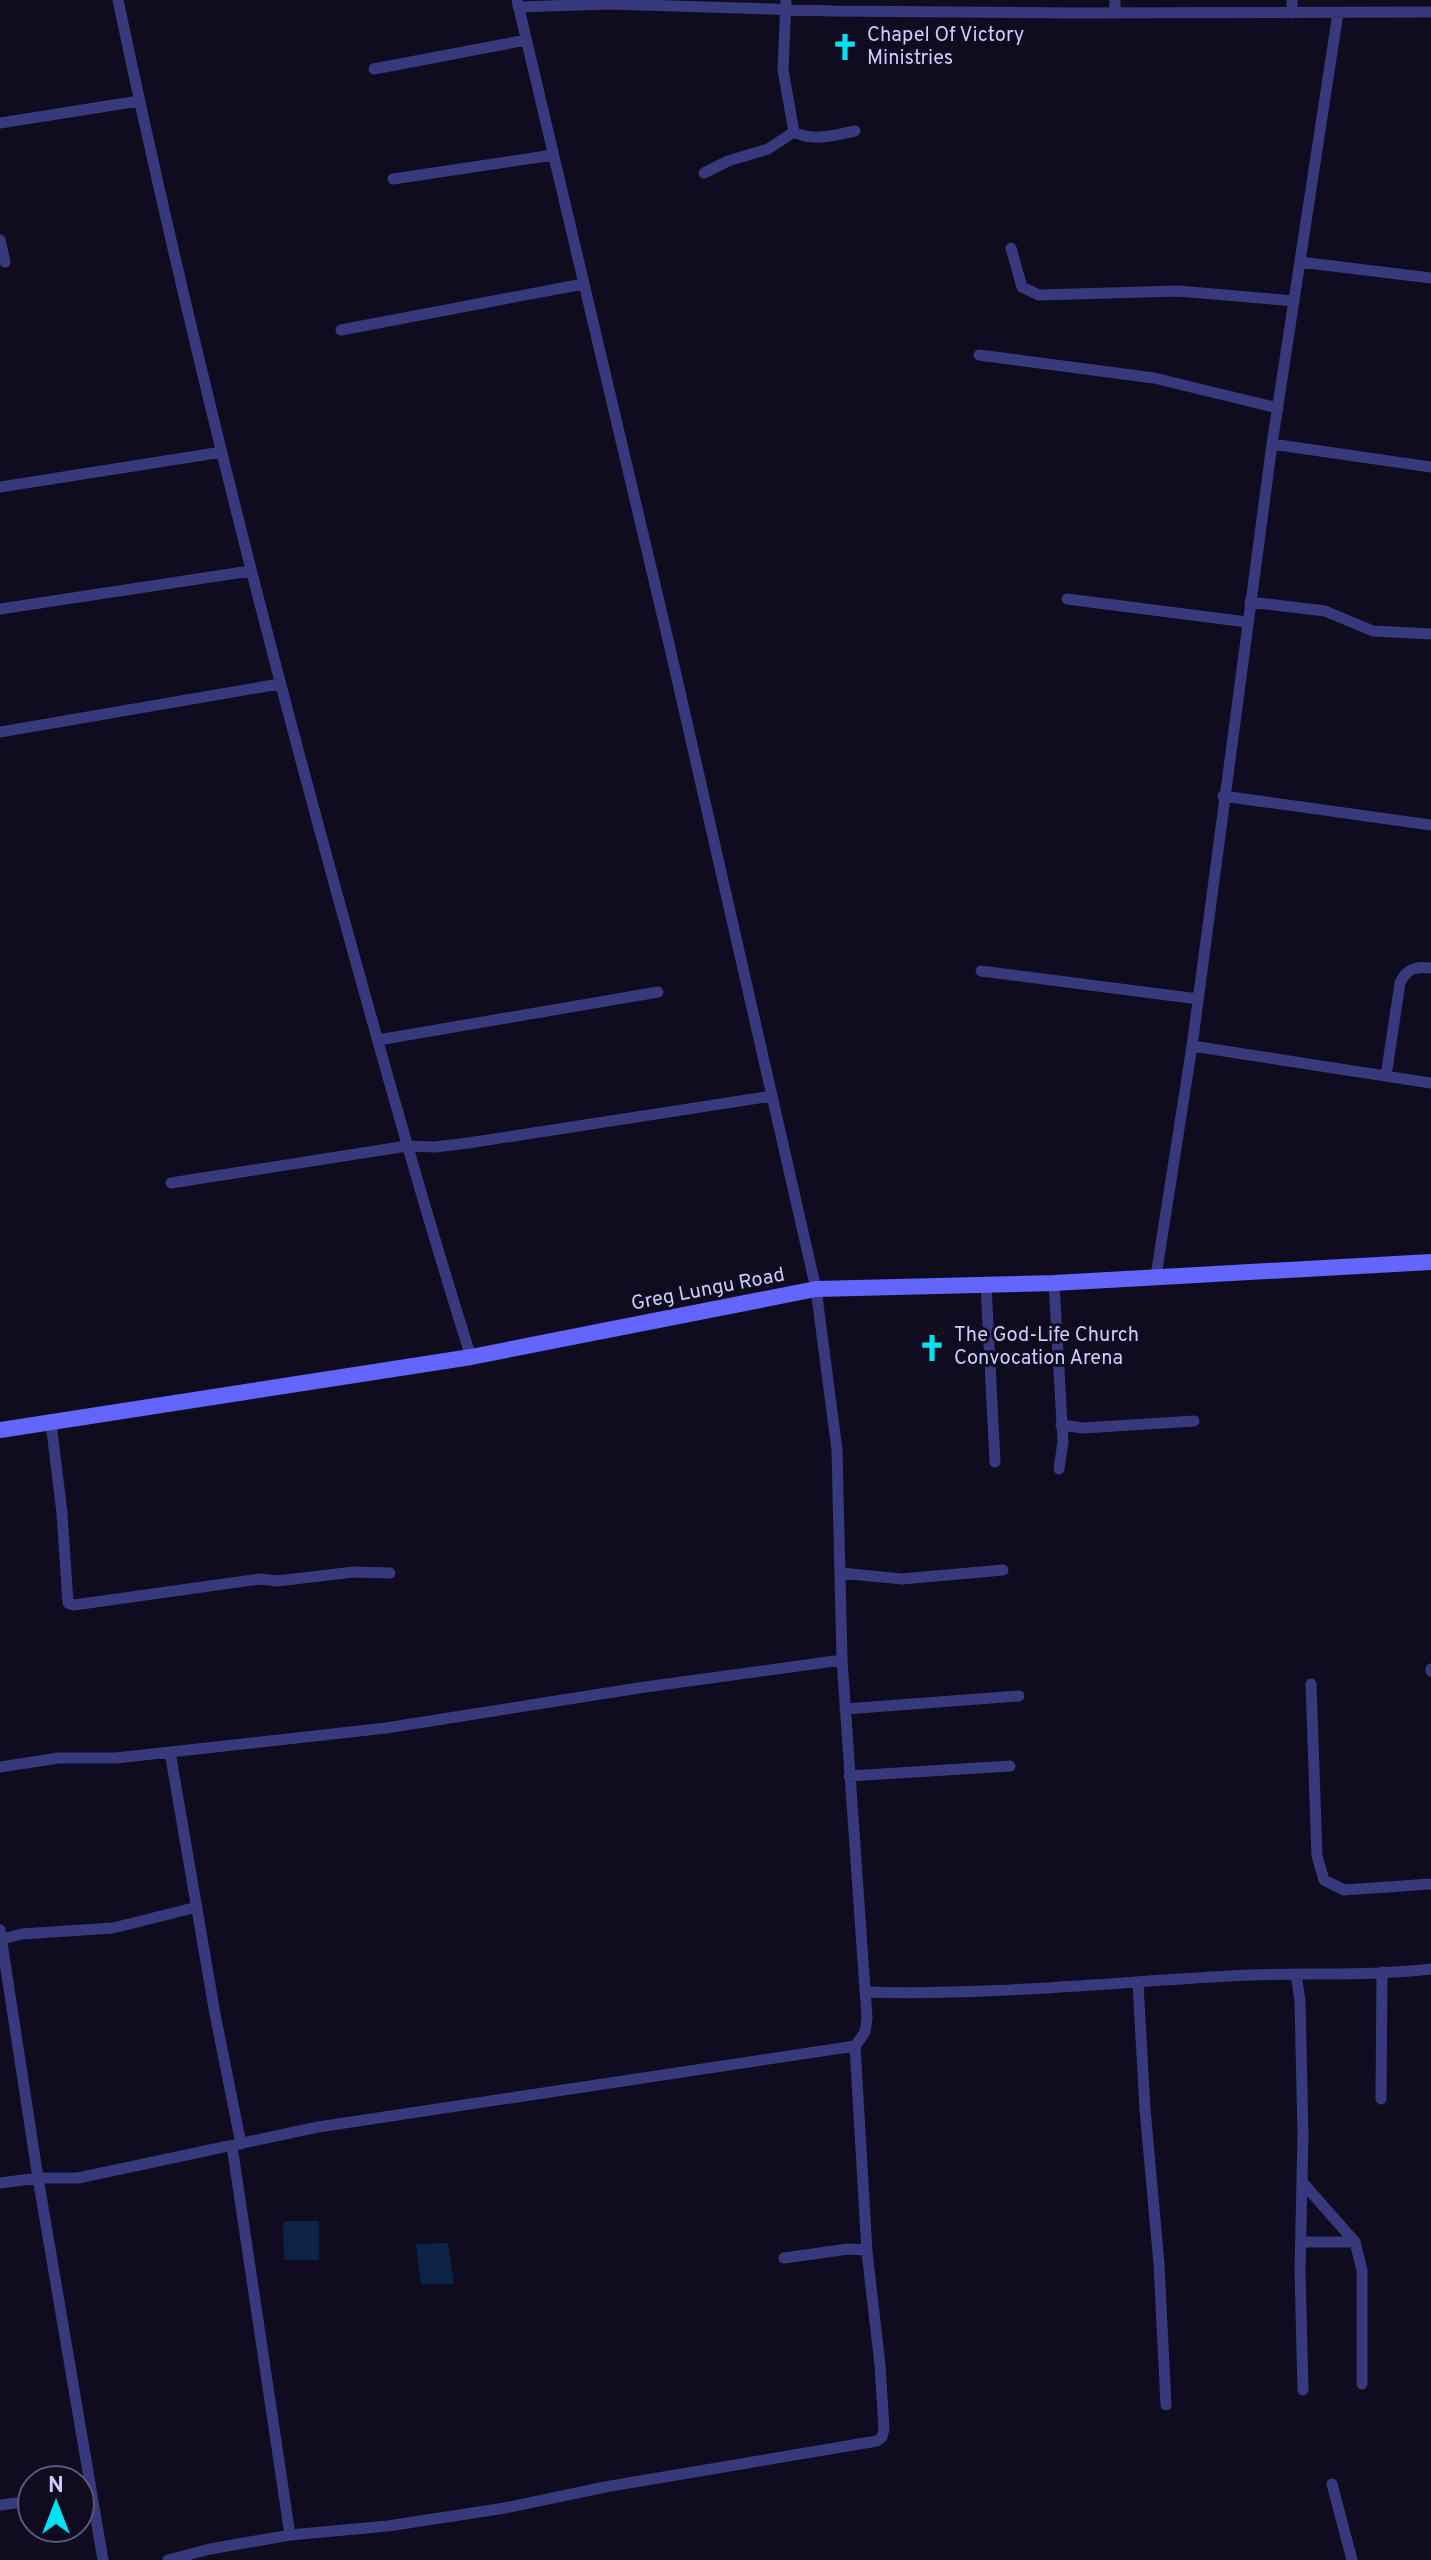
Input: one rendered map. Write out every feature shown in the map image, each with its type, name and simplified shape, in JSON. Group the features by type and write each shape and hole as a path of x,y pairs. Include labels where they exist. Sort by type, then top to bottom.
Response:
{"street":[{"path":"118,0 139,101 279,684 407,1146 471,1357"},
{"path":"1115,0 1115,13"},
{"path":"1292,0 1292,13"},
{"path":"168,2560 290,2535 388,2526 505,2508 605,2487 877,2441 884,2429 867,2250 855,2046 865,2032 865,1992 842,1660 837,1450 816,1289 674,664 518,4 786,4 833,11 961,6 1115,13 1338,13 1385,6 1431,12"},
{"path":"786,4 783,70 794,132"},
{"path":"1156,1276 1192,1046 1272,444 1338,13"},
{"path":"374,69 526,40"},
{"path":"0,123 139,101"},
{"path":"794,132 803,137 820,138 855,131"},
{"path":"704,173 728,161 768,149 794,132"},
{"path":"393,179 553,155"},
{"path":"0,240 5,262"},
{"path":"1011,248 1022,287 1039,295 1178,291 1294,301"},
{"path":"1300,262 1431,278"},
{"path":"341,330 583,284"},
{"path":"979,355 1154,378 1278,408"},
{"path":"1272,444 1431,467"},
{"path":"0,487 222,452"},
{"path":"0,609 250,571"},
{"path":"1067,599 1247,622"},
{"path":"1250,602 1325,611 1373,631 1431,634"},
{"path":"0,732 279,684"},
{"path":"1223,796 1431,825"},
{"path":"1386,1076 1400,983 1404,974 1411,969 1431,968"},
{"path":"981,971 1198,999"},
{"path":"378,1040 658,992"},
{"path":"1192,1046 1431,1083"},
{"path":"171,1183 407,1146 468,1143 772,1096"},
{"name":"Greg Lungu Road","path":"0,1430 471,1357 816,1289 1054,1283 1431,1262"},
{"path":"1054,1283 1063,1450 1059,1469"},
{"path":"986,1285 995,1462"},
{"path":"1061,1425 1083,1428 1194,1421"},
{"path":"51,1423 62,1513 68,1603 74,1605 260,1579 277,1581 354,1572 390,1573"},
{"path":"841,1573 902,1579 1003,1570"},
{"path":"0,1767 58,1758 116,1758 386,1728 842,1660"},
{"path":"1311,1684 1317,1856 1324,1880 1344,1890 1431,1884"},
{"path":"845,1709 1019,1696"},
{"path":"170,1752 236,2145 290,2535"},
{"path":"849,1776 1010,1766"},
{"path":"81,2464 1,1935 113,1928 197,1907"},
{"path":"865,1992 922,1994 1431,1969"},
{"path":"1381,2099 1382,1972"},
{"path":"1296,1974 1300,2001 1303,2390"},
{"path":"1138,1983 1166,2405"},
{"path":"0,2183 38,2178 78,2178 318,2127 855,2046"},
{"path":"1303,2183 1355,2242 1362,2270 1362,2384"},
{"path":"1301,2242 1355,2242"},
{"path":"784,2258 848,2249 867,2250"},
{"path":"1332,2484 1352,2560"},
{"path":"96,2534 103,2560"}],"water":[{"path":"283,2221 319,2221 319,2260 284,2260"},
{"path":"448,2243 454,2284 421,2284 416,2244"}],"place":[{"name":"Chapel Of Victory Ministries","path":"845,47"},
{"name":"The God-Life Church Convocation Arena","path":"932,1348"}]}
